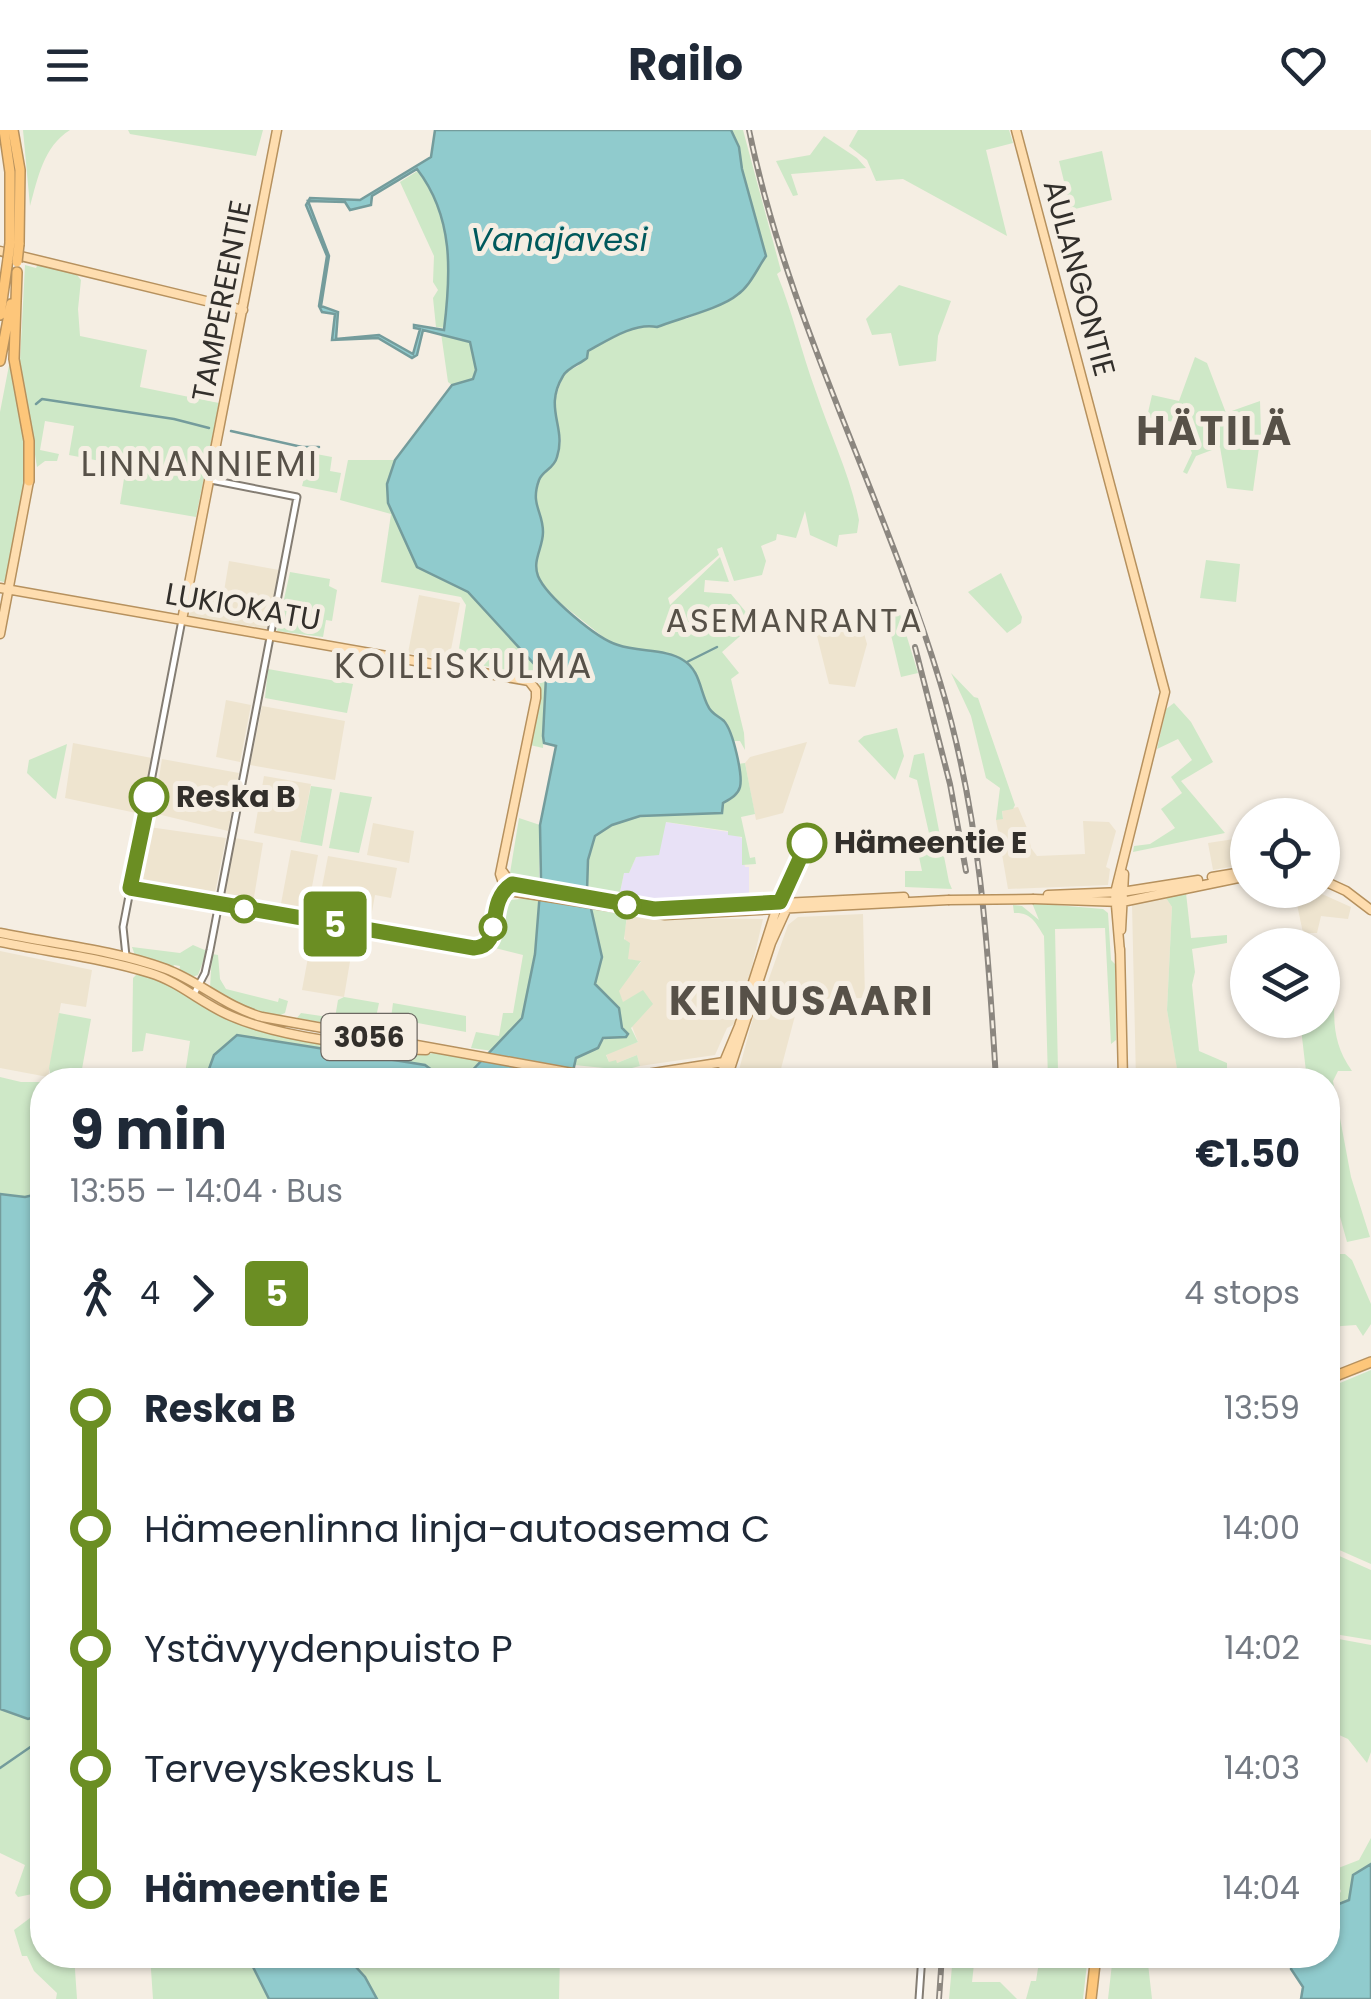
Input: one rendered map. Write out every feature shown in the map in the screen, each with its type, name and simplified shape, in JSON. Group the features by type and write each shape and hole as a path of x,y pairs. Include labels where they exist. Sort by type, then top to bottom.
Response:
{"highway":[{"path":"4,130 14,244"},
{"path":"0,315 14,244 20,170 13,130"},
{"path":"0,361 11,261"},
{"path":"11,261 14,358 28,441 29,481"},
{"path":"1340,1375 1371,1362"},
{"path":"1092,1999 1095,1968"}],"main road":[{"name":"TAMPEREENTIE","path":"182,620 277,130"},
{"name":"AULANGONTIE","path":"1016,130 1164,692 1118,897 1123,1068"},
{"path":"11,261 243,310"},
{"path":"0,600 29,481"},
{"path":"0,634 4,588"},
{"name":"LUKIOKATU","path":"4,588 524,680 534,686 536,698 503,861 505,878 515,892 531,890 598,902"},
{"path":"598,902 665,909 786,902 1118,897 1230,877"},
{"path":"1340,891 1369,905"},
{"path":"598,902 666,915 948,898"},
{"path":"729,1068 739,1026 786,902"},
{"name":"3056","path":"0,933 126,963"},
{"name":"3056","path":"0,942 172,972 196,990 262,1018 549,1068"}],"street":[{"path":"196,990 215,926 297,497 210,480"},
{"path":"126,963 123,927 182,620"},
{"path":"919,1999 921,1968"}],"shaded area":[{"path":"229,561 279,570 268,629 189,616 194,586 224,591"},
{"path":"419,595 460,603 449,660 408,653"},
{"path":"860,619 867,644 855,687 829,684 816,632"},
{"path":"226,700 251,705 240,762 216,757"},
{"path":"262,706 345,721 335,780 250,765"},
{"path":"807,742 783,813 756,820 745,763 750,757"},
{"path":"73,743 152,758 141,814 65,798"},
{"path":"162,759 239,773 228,831 153,813"},
{"path":"264,776 311,784 300,842 254,833"},
{"path":"1018,807 1037,856 1085,854 1083,821 1109,822 1116,831 1106,867 1110,869 1108,885 1008,889 996,820 1003,818 1002,810"},
{"path":"665,822 728,832 742,838 745,867 749,867 749,897 668,905 626,900 620,892 624,873 629,873 636,857 645,854"},
{"path":"373,823 414,831 409,863 367,855"},
{"path":"149,827 226,838 214,898 140,884"},
{"path":"235,838 263,843 253,903 224,898"},
{"path":"1230,840 1230,867 1213,870 1208,843"},
{"path":"291,850 318,855 307,913 280,909"},
{"path":"328,856 397,868 391,898 375,895 370,923 317,913"},
{"path":"1166,898 1172,907 1167,1010 1177,1068 1136,1068 1132,904"},
{"path":"1340,902 1351,907 1348,919 1321,916 1318,928 1302,928 1298,908 1340,908"},
{"path":"628,913 661,918 763,919 742,1009 727,1028 715,1055 640,1066 637,1055 609,1062 606,1054 638,1042 618,990 641,962 628,959 624,934"},
{"path":"863,914 865,998 808,999 767,984 788,925 798,917"},
{"path":"314,925 355,932 344,997 302,990"},
{"path":"0,951 92,970 86,1007 61,1003 50,1068 30,1068 30,1074 0,1068"},
{"path":"764,999 792,1005 796,1012 781,1068 740,1068 759,1002"}],"green space":[{"path":"23,130 70,130 48,154 30,206"},
{"path":"128,130 263,130 256,156 130,134"},
{"path":"731,130 743,130 781,271 777,274 859,520 857,533 839,535 837,547 810,535 805,511 796,538 777,534 776,540 761,546 766,561 762,575 734,581 722,547 717,549 719,555 668,598 670,605 720,557 729,582 705,580 704,592 731,594 755,623 722,652 739,673 731,679 745,750 740,741 733,741 723,720 708,710 697,675 667,654 621,647 607,640 550,595 538,577 535,559 540,549 540,517 535,501 539,480 559,452 561,439 552,408 564,373 578,366 588,351 614,337 645,324 686,319 733,299 766,257"},
{"path":"858,130 1009,130 1013,143 986,150 1007,236 903,179 876,181 867,160 849,146"},
{"path":"824,136 866,168 791,174 798,195 793,196 776,161 810,155"},
{"path":"1102,151 1112,200 1071,210 1059,161"},
{"path":"419,170 439,207 444,226 449,266 445,328 436,327 433,298 438,290 433,282 434,256 400,182"},
{"path":"38,264 77,275 81,280 80,336 147,350 140,387 219,403 196,517 120,504 126,466 69,455 74,426 45,421 40,450 59,454 57,461 45,461 37,467 20,361 25,265 36,268"},
{"path":"899,285 951,301 938,336 936,361 899,366 891,333 872,335 866,319"},
{"path":"441,333 470,342 476,370 473,379 452,385 448,382"},
{"path":"11,355 27,473 7,583 0,581 0,412"},
{"path":"1195,357 1207,363 1226,413 1260,401 1261,433 1253,491 1227,488 1220,447 1196,456 1187,474 1183,472 1192,453 1179,423 1147,417 1152,395 1179,401"},
{"path":"311,453 332,457 330,471 341,473 337,493 302,486"},
{"path":"348,460 395,460 387,484 388,502 417,567 468,592 546,677 543,748 530,745 541,696 539,680 530,674 457,661 466,605 461,597 381,582 391,514 340,500"},
{"path":"1206,560 1240,564 1236,602 1200,598"},
{"path":"290,572 330,579 329,586 337,590 332,621 326,620 323,637 277,631"},
{"path":"1001,573 1022,617 1021,623 1007,633 968,592"},
{"path":"899,611 918,673 901,677 886,614"},
{"path":"268,669 353,684 347,713 265,698"},
{"path":"951,673 978,698 1015,805 1002,811 1003,819 996,820 1000,788 986,778 971,716"},
{"path":"1174,703 1191,722 1213,762 1181,781 1225,833 1133,852 1134,846 1150,844 1175,828 1161,809 1182,793 1171,777 1192,760 1178,739 1157,749 1166,709"},
{"path":"897,728 904,756 895,780 858,741"},
{"path":"67,744 56,799 27,773 29,760"},
{"path":"924,753 952,889 905,887 905,871 922,871 918,852 933,851 917,780 909,777 914,755"},
{"path":"745,763 755,814 741,817 750,858 755,857 756,864 742,865 742,837 728,835 728,831 666,822 659,855 636,857 629,873 624,873 620,892 625,900 587,891 588,855 599,832 630,818 723,811 723,802 740,786 737,764"},
{"path":"311,786 332,789 322,846 300,842"},
{"path":"340,792 372,797 359,853 329,848"},
{"path":"519,818 540,825 539,886 515,880 510,873"},
{"path":"1186,893 1191,938 1227,935 1227,943 1192,949 1192,985 1199,1051 1227,1063 1227,1068 1177,1068 1167,1010 1172,907 1166,898"},
{"path":"538,899 537,926 525,1010 493,1051 471,1048 476,1032 499,1036 503,1013 513,1013 523,955 495,948 504,906 511,900"},
{"path":"1032,903 1103,909 1108,913 1111,960 1115,964 1116,1040 1111,1044 1105,928 1055,929 1058,1068 1048,1068 1044,936 1029,916 1014,913 1013,905 1022,906 1039,920"},
{"path":"589,908 627,915 624,939 630,943 628,959 641,961 619,991 623,1002 643,990 653,1004 631,1028 638,1042 606,1055 609,1062 617,1063 637,1055 640,1066 574,1065 589,1048 625,1031 606,995 595,984 602,957"},
{"path":"193,945 207,951 198,975 192,977 179,972 180,966 173,968 136,958 132,947 180,953"},
{"path":"212,954 218,955 220,979 226,989 288,1001 285,1013 276,1017 248,1010 210,988"},
{"path":"138,973 160,979 207,1007 295,1036 403,1055 438,1053 484,1061 476,1068 430,1068 238,1035 214,1055 209,1068 186,1068 190,1041 146,1033 143,1051 132,1052 133,978"},
{"path":"344,997 379,1003 374,1027 368,1029 375,1032 297,1018 301,1013 335,1018 338,1000"},
{"path":"393,1003 466,1016 466,1032 391,1018"},
{"path":"59,1013 91,1019 82,1068 49,1068"},
{"path":"1302,1038 1338,1038 1352,1071 1340,1068 1306,1068"},
{"path":"0,1077 30,1082 30,1196 0,1194"},
{"path":"1340,1118 1351,1177 1370,1237 1347,1242 1340,1217"},
{"path":"1340,1254 1352,1260 1371,1304 1371,1324 1363,1336 1356,1325 1340,1326"},
{"path":"1371,1370 1371,1564 1340,1550 1340,1383"},
{"path":"1340,1556 1371,1570 1371,1640 1340,1635"},
{"path":"1340,1639 1371,1645 1371,1752 1367,1763 1348,1739 1340,1735"},
{"path":"0,1709 30,1719 30,1894 18,1897 15,1893 25,1865 0,1853"},
{"path":"1371,1838 1371,1864 1353,1875 1349,1900 1340,1904 1340,1867 1359,1860"},
{"path":"30,1918 30,1962 27,1956 22,1956 14,1930"},
{"path":"33,1968 75,1968 77,1999 56,1999 57,1993"},
{"path":"151,1968 254,1968 269,1999 153,1999"},
{"path":"357,1968 560,1968 559,1999 377,1999"},
{"path":"952,1968 974,1968 972,1982 1000,1982 1017,1999 949,1999"},
{"path":"1038,1968 1087,1968 1083,1999 1026,1999 1031,1981 1036,1981"},
{"path":"1112,1968 1148,1968 1152,1999 1108,1999"}],"water":[{"name":"Vanajavesi","path":"435,130 731,130 739,147 766,256 746,287 730,300 657,327 622,333 588,351 587,358 565,373 555,398 557,457 537,489 543,532 536,565 543,584 573,616 609,641 676,656 689,664 709,709 724,721 731,734 741,781 736,795 723,803 722,813 640,816 612,825 595,836 588,860 587,891 602,957 595,984 619,1008 622,1028 628,1034 603,1038 598,1048 576,1058 574,1068 474,1068 522,1018 535,954 541,879 540,825 556,746 544,743 546,677 468,592 417,567 388,503 387,484 395,460 452,385 473,379 476,370 470,342 423,330 417,355 412,358 378,338 332,340 335,314 322,312 319,306 327,256 306,205 308,201 360,200 431,157","holes":["417,169 438,206 447,246 444,330 414,325 420,329 413,354 379,335 336,339 338,312 321,306 329,256 308,201 345,202 350,210 371,205 372,196"]},
{"name":"Vanajavesi","path":"237,1035 429,1068 209,1068 214,1055"},
{"path":"0,1194 30,1196 28,1719 0,1709"},
{"path":"1371,1864 1371,1999 1301,1999 1303,1987 1291,1968 1340,1968 1340,1904 1349,1900 1353,1875"},
{"path":"254,1968 357,1968 377,1999 269,1999"}],"waterway":[{"path":"36,404 42,399 209,428"},
{"path":"231,431 302,447 319,447"},
{"path":"687,662 717,647"},
{"path":"0,1768 30,1747"}],"railway":[{"path":"749,130 787,271 892,544 954,731 980,879 995,1068"},
{"path":"915,647 950,784 966,871"},
{"path":"939,1999 941,1968"}],"bus line":[{"name":"5","path":"149,797 130,888 474,948 490,942 498,898 512,884 654,909 780,902 807,843"}],"place":[{"name":"Reska B","path":"149,797"},
{"name":"Hämeentie E","path":"807,843"}],"district":[{"name":"HÄTILÄ","path":"1215,431"},
{"name":"LINNANNIEMI","path":"200,464"},
{"name":"ASEMANRANTA","path":"795,621"},
{"name":"KOILLISKULMA","path":"464,666"},
{"name":"KEINUSAARI","path":"802,1001"}]}
